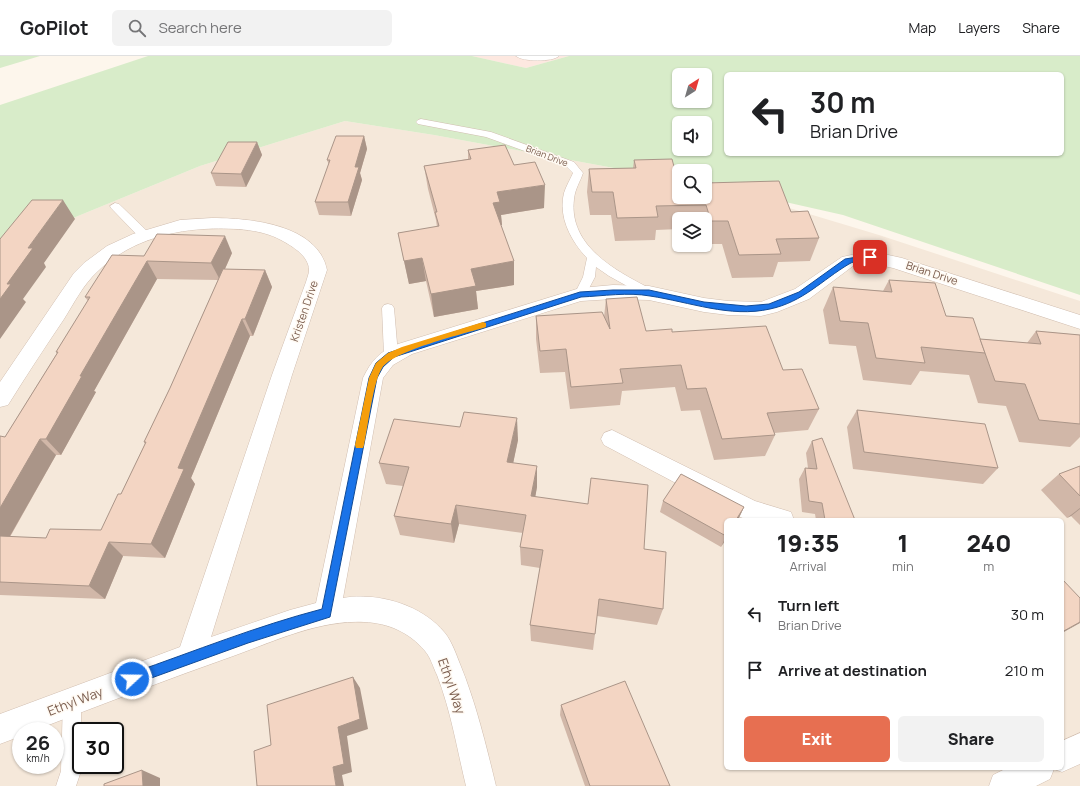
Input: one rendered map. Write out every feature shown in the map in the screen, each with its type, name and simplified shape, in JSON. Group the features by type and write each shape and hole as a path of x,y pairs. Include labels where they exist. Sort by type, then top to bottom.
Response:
{"street":[{"name":"Kristen Drive","path":"1,397 88,268 115,250 144,236 179,226 240,224 276,231 291,238 305,248 314,258 318,270 315,282 282,375 191,656"},
{"name":"Brian Drive","path":"327,613 373,378 380,365 391,355 580,295 613,292 649,293 704,305 760,309 776,305 802,294 848,261 870,257 896,262 1080,322"},
{"path":"612,439 749,510 775,518"},
{"name":"Ethyl Way","path":"0,729 191,656 290,623 327,613 346,610 382,611 411,622 435,643 450,673 481,786"},
{"path":"1064,756 1080,748"},
{"path":"1004,786 1036,770"}],"lane":[{"path":"520,56 538,58 555,56"},
{"name":"Brian Drive","path":"421,122 488,134 570,164 578,173 569,195 568,213 577,239 592,259 615,275 649,293"},
{"path":"115,206 144,236"},
{"path":"580,295 589,277 592,259"},
{"path":"388,308 391,355"},
{"path":"66,786 71,771 72,702"}],"shaded area":[{"path":"472,56 569,56 526,68"},
{"path":"345,121 434,135 672,179 672,204 712,204 712,190 716,186 879,235 1080,301 1080,786 0,786 0,248 200,166"}],"green space":[{"path":"0,56 40,56 0,68"},
{"path":"148,56 472,56 526,68 569,56 1080,56 1080,295 843,215 712,186 712,164 672,164 672,179 434,135 345,121 200,166 0,248 0,105"}],"building":[{"path":"336,136 364,136 355,167 359,167 348,202 315,202 330,160 327,160"},
{"path":"228,142 257,142 241,174 211,173"},
{"path":"505,145 514,165 535,162 545,185 497,192 500,202 493,203 514,261 471,269 476,286 431,294 422,258 404,261 398,233 439,226 435,212 437,212 424,166 471,159 468,150"},
{"path":"672,159 673,164 672,164 672,204 712,204 712,183 779,181 791,212 808,211 819,238 776,239 781,254 739,255 728,221 712,221 712,212 708,212 706,205 656,206 658,217 617,218 613,192 592,192 589,169 636,168 634,160"},
{"path":"32,200 63,200 28,248 33,248 7,284 11,284 0,299 0,239"},
{"path":"157,234 225,236 211,263 147,261 80,376 82,376 46,439 40,439 0,508 0,436 5,437 58,352 56,352 90,297 85,297 112,255 144,256"},
{"path":"223,269 265,270 245,319 242,319 178,468 184,469 151,544 109,542 89,586 0,582 0,536 46,538 50,529 101,530 118,494 121,494 146,442 144,442 170,388"},
{"path":"889,280 935,283 946,316 973,318 985,353 921,347 925,363 876,358 868,323 840,321 833,287 892,292"},
{"path":"637,297 646,331 672,329 672,332 766,326 783,370 802,369 819,409 767,413 775,435 722,439 706,388 687,389 681,365 620,369 623,383 571,387 566,349 540,351 536,316 602,312 610,329 606,299"},
{"path":"1036,331 1080,335 1080,424 1039,420 1025,384 995,381 980,339 1041,344"},
{"path":"857,410 985,424 998,468 864,452"},
{"path":"464,412 517,418 507,462 537,466 531,496 588,504 591,478 648,485 644,549 666,552 663,609 599,599 595,634 530,625 543,550 520,547 526,515 456,505 451,524 394,516 409,467 379,463 394,419 460,427"},
{"path":"822,438 854,518 825,518 822,503 809,501 805,468 817,469 812,441"},
{"path":"1080,466 1080,496 1059,474"},
{"path":"681,474 744,507 737,518 724,518 724,535 663,501"},
{"path":"1064,581 1080,598 1080,622 1064,631"},
{"path":"353,677 360,719 338,727 344,764 333,767 336,786 257,786 254,751 271,745 267,705"},
{"path":"625,681 670,786 590,786 561,705"},
{"path":"142,770 143,786 104,786 104,784"}],"slow traffic":[{"path":"360,445 373,378 380,365 391,355 405,349 483,325"}],"route":[{"path":"132,679 191,656 290,623 327,613 373,378 380,365 391,355 405,349 580,295 613,292 649,293 676,300 728,308 760,309 770,307 802,294 848,261 870,257"}]}
